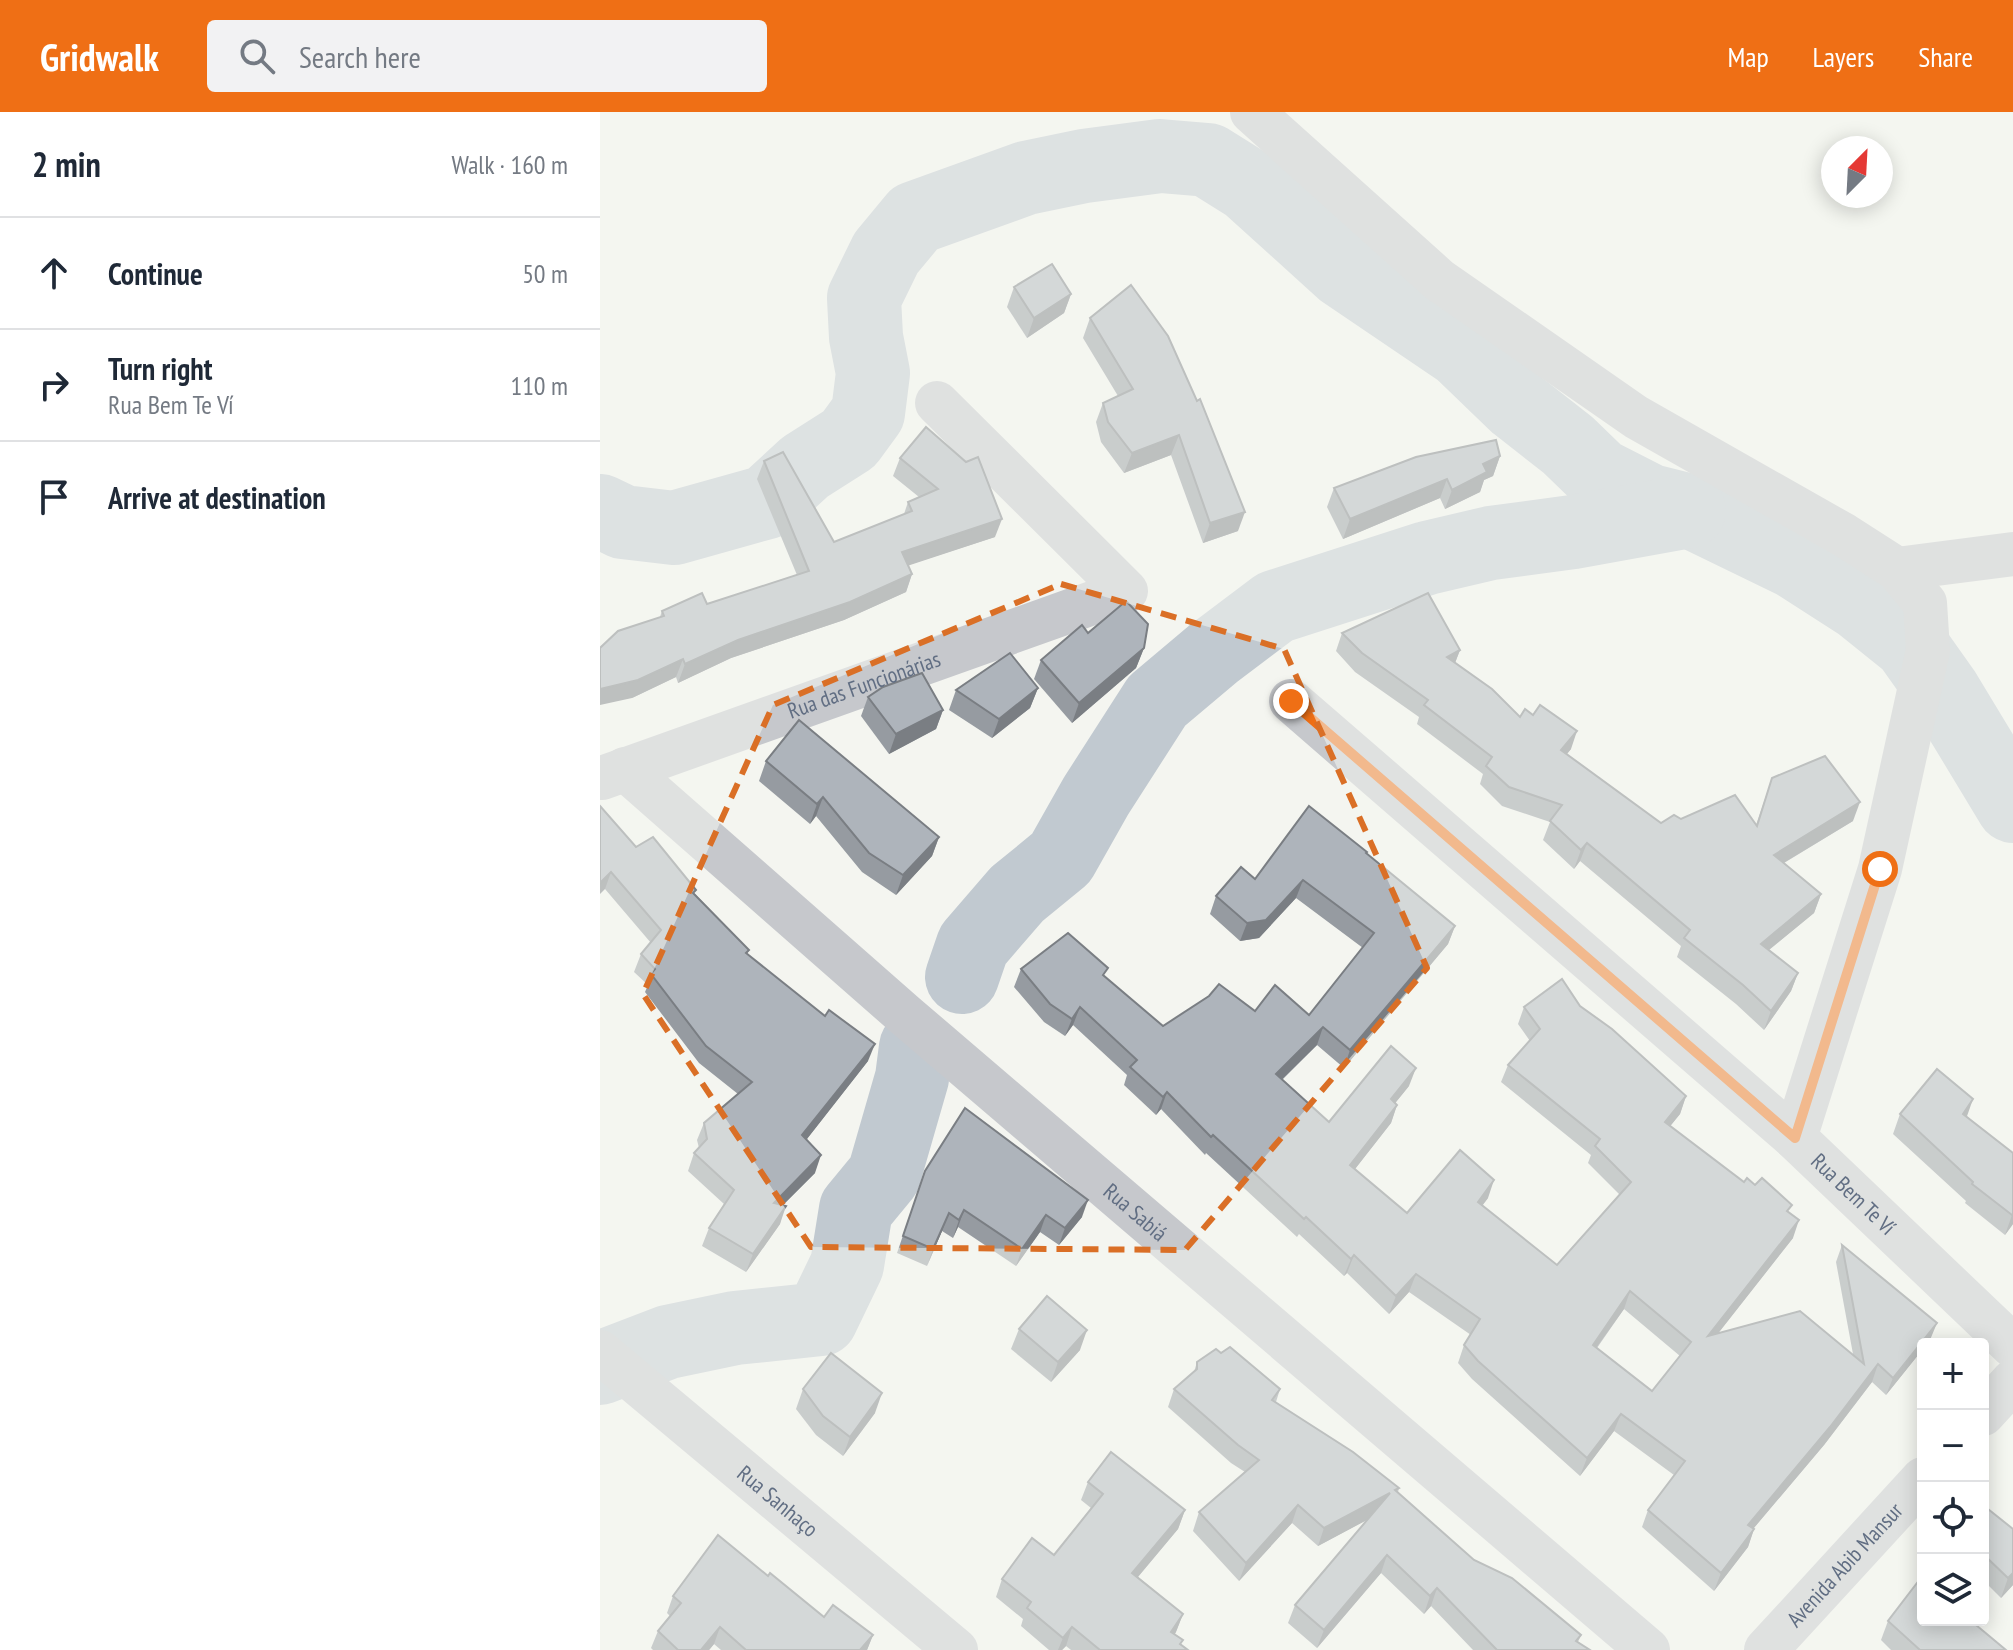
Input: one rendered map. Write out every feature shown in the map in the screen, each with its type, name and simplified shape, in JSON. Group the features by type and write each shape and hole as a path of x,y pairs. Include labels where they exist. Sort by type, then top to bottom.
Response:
{"street":[{"path":"1252,112 1439,280 1636,417 1844,535 1897,569 1925,603 1928,650 1880,869 1795,1138"},
{"name":"Rua das Funcionárias","path":"612,774 1126,591 937,403"},
{"path":"1897,569 2013,554"},
{"name":"Rua Bem Te Ví","path":"1291,701 1795,1138 2013,1346"},
{"name":"Rua Sabiá","path":"612,774 905,1015 1648,1650"},
{"name":"Rua Sanhaço","path":"600,1352 956,1650"},
{"path":"1987,1410 2013,1381"},
{"name":"Avenida Abib Mansur","path":"1766,1650 1920,1482"}],"highlighted area":[{"path":"1061,584 1284,649 1427,968 1185,1250 811,1247 643,994 773,705"}],"building":[{"path":"1052,264 1071,294 1034,318 1014,287"},
{"path":"1131,285 1168,336 1197,401 1200,399 1245,512 1210,523 1179,435 1132,453 1108,422 1103,403 1133,389 1090,318"},
{"path":"926,427 966,462 978,457 1002,519 902,552 912,574 850,602 738,640 685,664 683,659 638,680 600,689 600,648 618,631 664,616 662,611 702,593 707,604 809,571 764,461 783,452 834,542 912,511 908,502 938,489 900,458"},
{"path":"1496,440 1500,456 1483,464 1487,472 1452,490 1447,479 1350,519 1334,488 1416,457"},
{"path":"1428,593 1460,650 1447,657 1492,689 1520,717 1525,709 1533,715 1540,705 1577,731 1561,750 1661,823 1674,815 1681,819 1735,795 1757,826 1772,778 1825,756 1860,802 1774,855 1821,894 1761,944 1798,973 1771,1011 1684,938 1690,930 1587,843 1581,850 1550,821 1562,805 1509,787 1486,766 1492,757 1424,705 1428,700 1362,653 1342,633"},
{"path":"1126,601 1148,624 1144,648 1079,703 1041,660 1082,625 1088,633"},
{"path":"1010,653 1038,688 999,719 956,690"},
{"path":"922,673 943,710 896,734 868,697 883,687"},
{"path":"799,720 939,837 903,875 869,853 823,797 817,804 766,761"},
{"path":"600,806 636,847 653,837 696,890 693,893 749,950 746,953 825,1016 829,1010 875,1044 802,1135 821,1155 774,1203 786,1206 753,1254 709,1228 734,1190 694,1153 707,1139 704,1123 752,1082 706,1046 651,974 655,969 641,954 661,930 611,872 600,883"},
{"path":"1309,806 1455,926 1350,1050 1323,1027 1276,1074 1329,1122 1391,1046 1416,1068 1391,1099 1397,1105 1350,1165 1407,1213 1460,1150 1494,1180 1478,1202 1557,1265 1631,1182 1595,1146 1600,1139 1508,1065 1540,1029 1524,1007 1562,979 1580,1006 1612,1029 1686,1096 1665,1122 1744,1182 1747,1178 1755,1185 1762,1178 1792,1205 1787,1211 1799,1220 1708,1336 1800,1311 1864,1364 1842,1245 1937,1323 1925,1338 1917,1338 1917,1348 1893,1378 1878,1364 1748,1525 1754,1529 1721,1573 1648,1510 1685,1461 1621,1414 1587,1458 1464,1345 1480,1319 1416,1274 1396,1296 1354,1255 1351,1259 1213,1135 1211,1137 1167,1092 1163,1097 1130,1067 1137,1060 1080,1007 1072,1019 1050,1004 1021,969 1068,933 1108,968 1103,975 1163,1026 1209,996 1219,984 1255,1011 1275,985 1309,1015 1374,933 1303,880 1266,920 1247,923 1216,896 1241,867 1255,879","holes":["1630,1291 1691,1342 1652,1391 1593,1345"]},
{"path":"1937,1069 1973,1099 1963,1114 2013,1153 2012,1215 1972,1184 1900,1114"},
{"path":"965,1108 1088,1200 1065,1228 1046,1215 1022,1249 964,1210 959,1220 949,1213 933,1249 903,1236 925,1171"},
{"path":"1047,1296 1087,1330 1058,1362 1019,1329"},
{"path":"1230,1347 1280,1389 1272,1400 1353,1452 1399,1488 1395,1490 1474,1560 1512,1578 1581,1635 1576,1641 1590,1650 1497,1650 1437,1588 1430,1596 1387,1555 1324,1630 1295,1605 1390,1493 1324,1528 1298,1505 1246,1563 1199,1512 1259,1460 1174,1389 1197,1369 1197,1362 1216,1349 1221,1353"},
{"path":"831,1353 882,1393 850,1437 823,1416 803,1389"},
{"path":"1111,1452 1185,1510 1132,1573 1183,1614 1171,1632 1183,1640 1180,1644 1188,1650 1100,1650 1072,1627 1063,1638 1027,1608 1031,1602 1002,1579 1032,1538 1054,1555 1103,1494 1088,1482"},
{"path":"1989,1510 2013,1529 2013,1573 2008,1578 1989,1560"},
{"path":"718,1535 824,1617 833,1605 873,1635 860,1650 746,1650 720,1627 701,1650 678,1650 658,1631 681,1603 673,1596"},
{"path":"1917,1583 1917,1626 1977,1626 2006,1650 1920,1650 1888,1621"}],"waterway":[{"path":"600,511 623,522 674,528 767,502 805,467 849,439 868,413 873,373 866,337 864,298 886,253 915,218 1026,178 1084,166 1160,156 1208,160 1248,185 1343,271 1461,351 1517,405 1568,445 1599,475 1650,501 1690,511 1795,562 1859,603 1910,644 1944,692 2013,806"},
{"path":"962,977 973,945 1017,894 1061,858 1096,796 1157,701 1275,607 1427,558 1491,543 1689,511"},
{"path":"600,1368 668,1342 735,1328 821,1319 847,1265 856,1209 884,1175 912,1078 916,1047"}],"route":[{"path":"1291,701 1795,1138 1880,869"}]}
